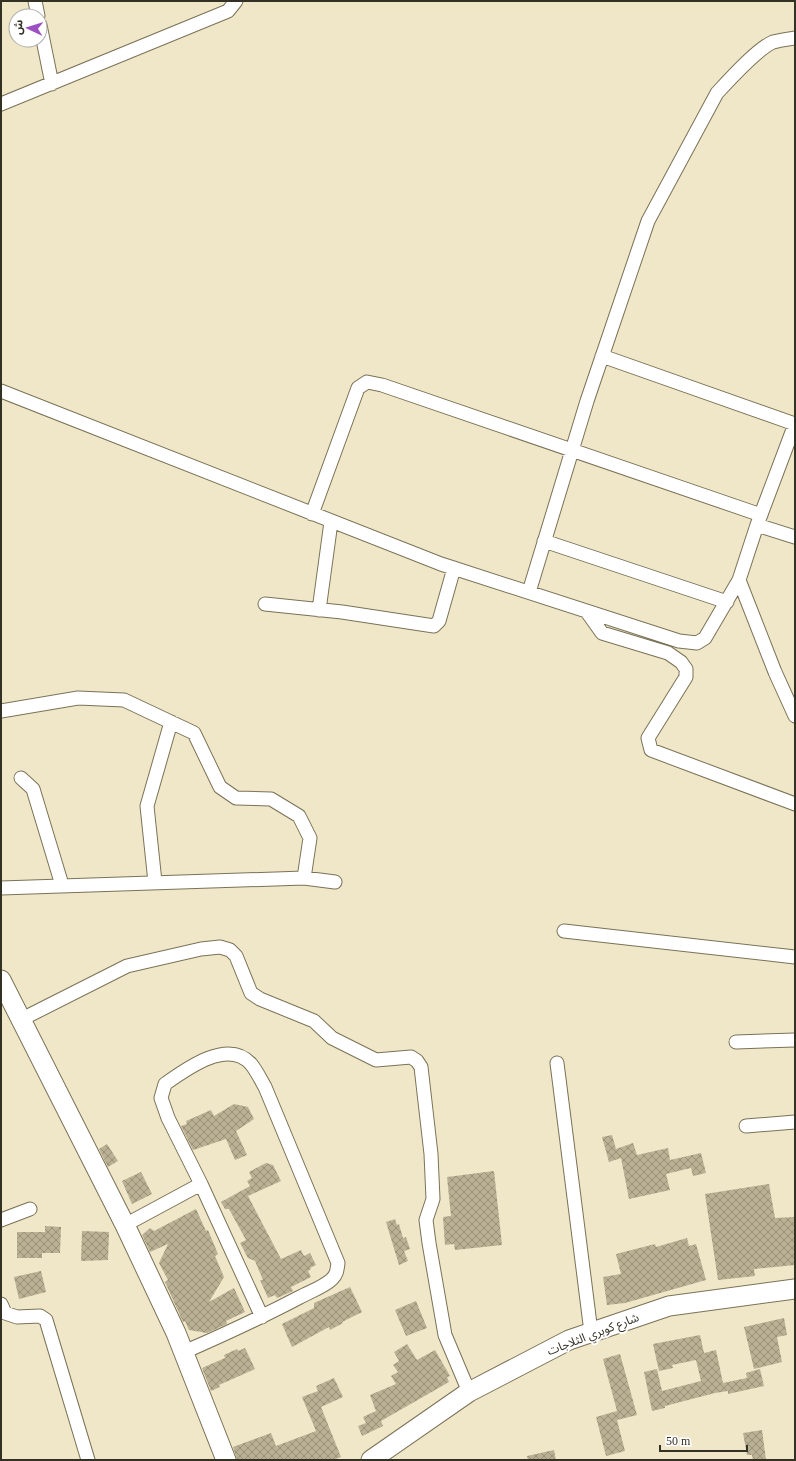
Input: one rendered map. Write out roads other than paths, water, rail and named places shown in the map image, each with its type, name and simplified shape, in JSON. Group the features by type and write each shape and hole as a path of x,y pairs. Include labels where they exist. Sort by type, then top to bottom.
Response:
{"street":[{"path":"1,104 228,11 236,1"},
{"path":"529,592 572,449 648,221 717,93 732,76 766,46 774,42 795,38"},
{"path":"45,48 52,84"},
{"path":"1,391 331,522 454,568 679,641 697,643 705,638 739,580 759,520 794,434 795,424 602,356"},
{"path":"312,514 358,388 367,382 382,385 572,449 759,520 795,537"},
{"path":"319,610 331,522"},
{"path":"544,541 726,602"},
{"path":"265,604 434,626 439,621 454,568"},
{"path":"739,580 774,672 794,712"},
{"path":"587,612 602,633 668,654 681,662 686,669 686,677 648,738 651,750 795,804"},
{"path":"1,711 78,698 124,700 194,733 220,787 236,798 271,799 299,816 310,838 304,878"},
{"path":"155,882 147,806 172,722"},
{"path":"21,778 32,788 62,885"},
{"path":"1,888 304,878 334,882"},
{"path":"564,931 795,957"},
{"path":"22,1019 127,966 201,949 220,947 230,950 236,956 251,993 260,999 314,1021 332,1038 376,1060 403,1057 411,1058 417,1061 421,1067 431,1154 433,1199 426,1220 428,1243 445,1335 468,1392"},
{"path":"1,980 125,1225 184,1352 226,1460"},
{"path":"736,1042 795,1040"},
{"path":"184,1352 262,1317 331,1281 337,1272 338,1263 265,1088 251,1064 239,1054 222,1053 188,1068 165,1084 161,1098 168,1118 201,1184 262,1317"},
{"path":"557,1063 591,1332"},
{"path":"746,1126 795,1122"},
{"path":"125,1225 201,1184"},
{"path":"1,1220 30,1209"},
{"name":"شارع كوبري الثلاجات","path":"371,1460 468,1392 547,1350 591,1332 669,1306 795,1289"},
{"path":"1,1304 5,1313 17,1317 40,1316 46,1320 88,1460"}]}
